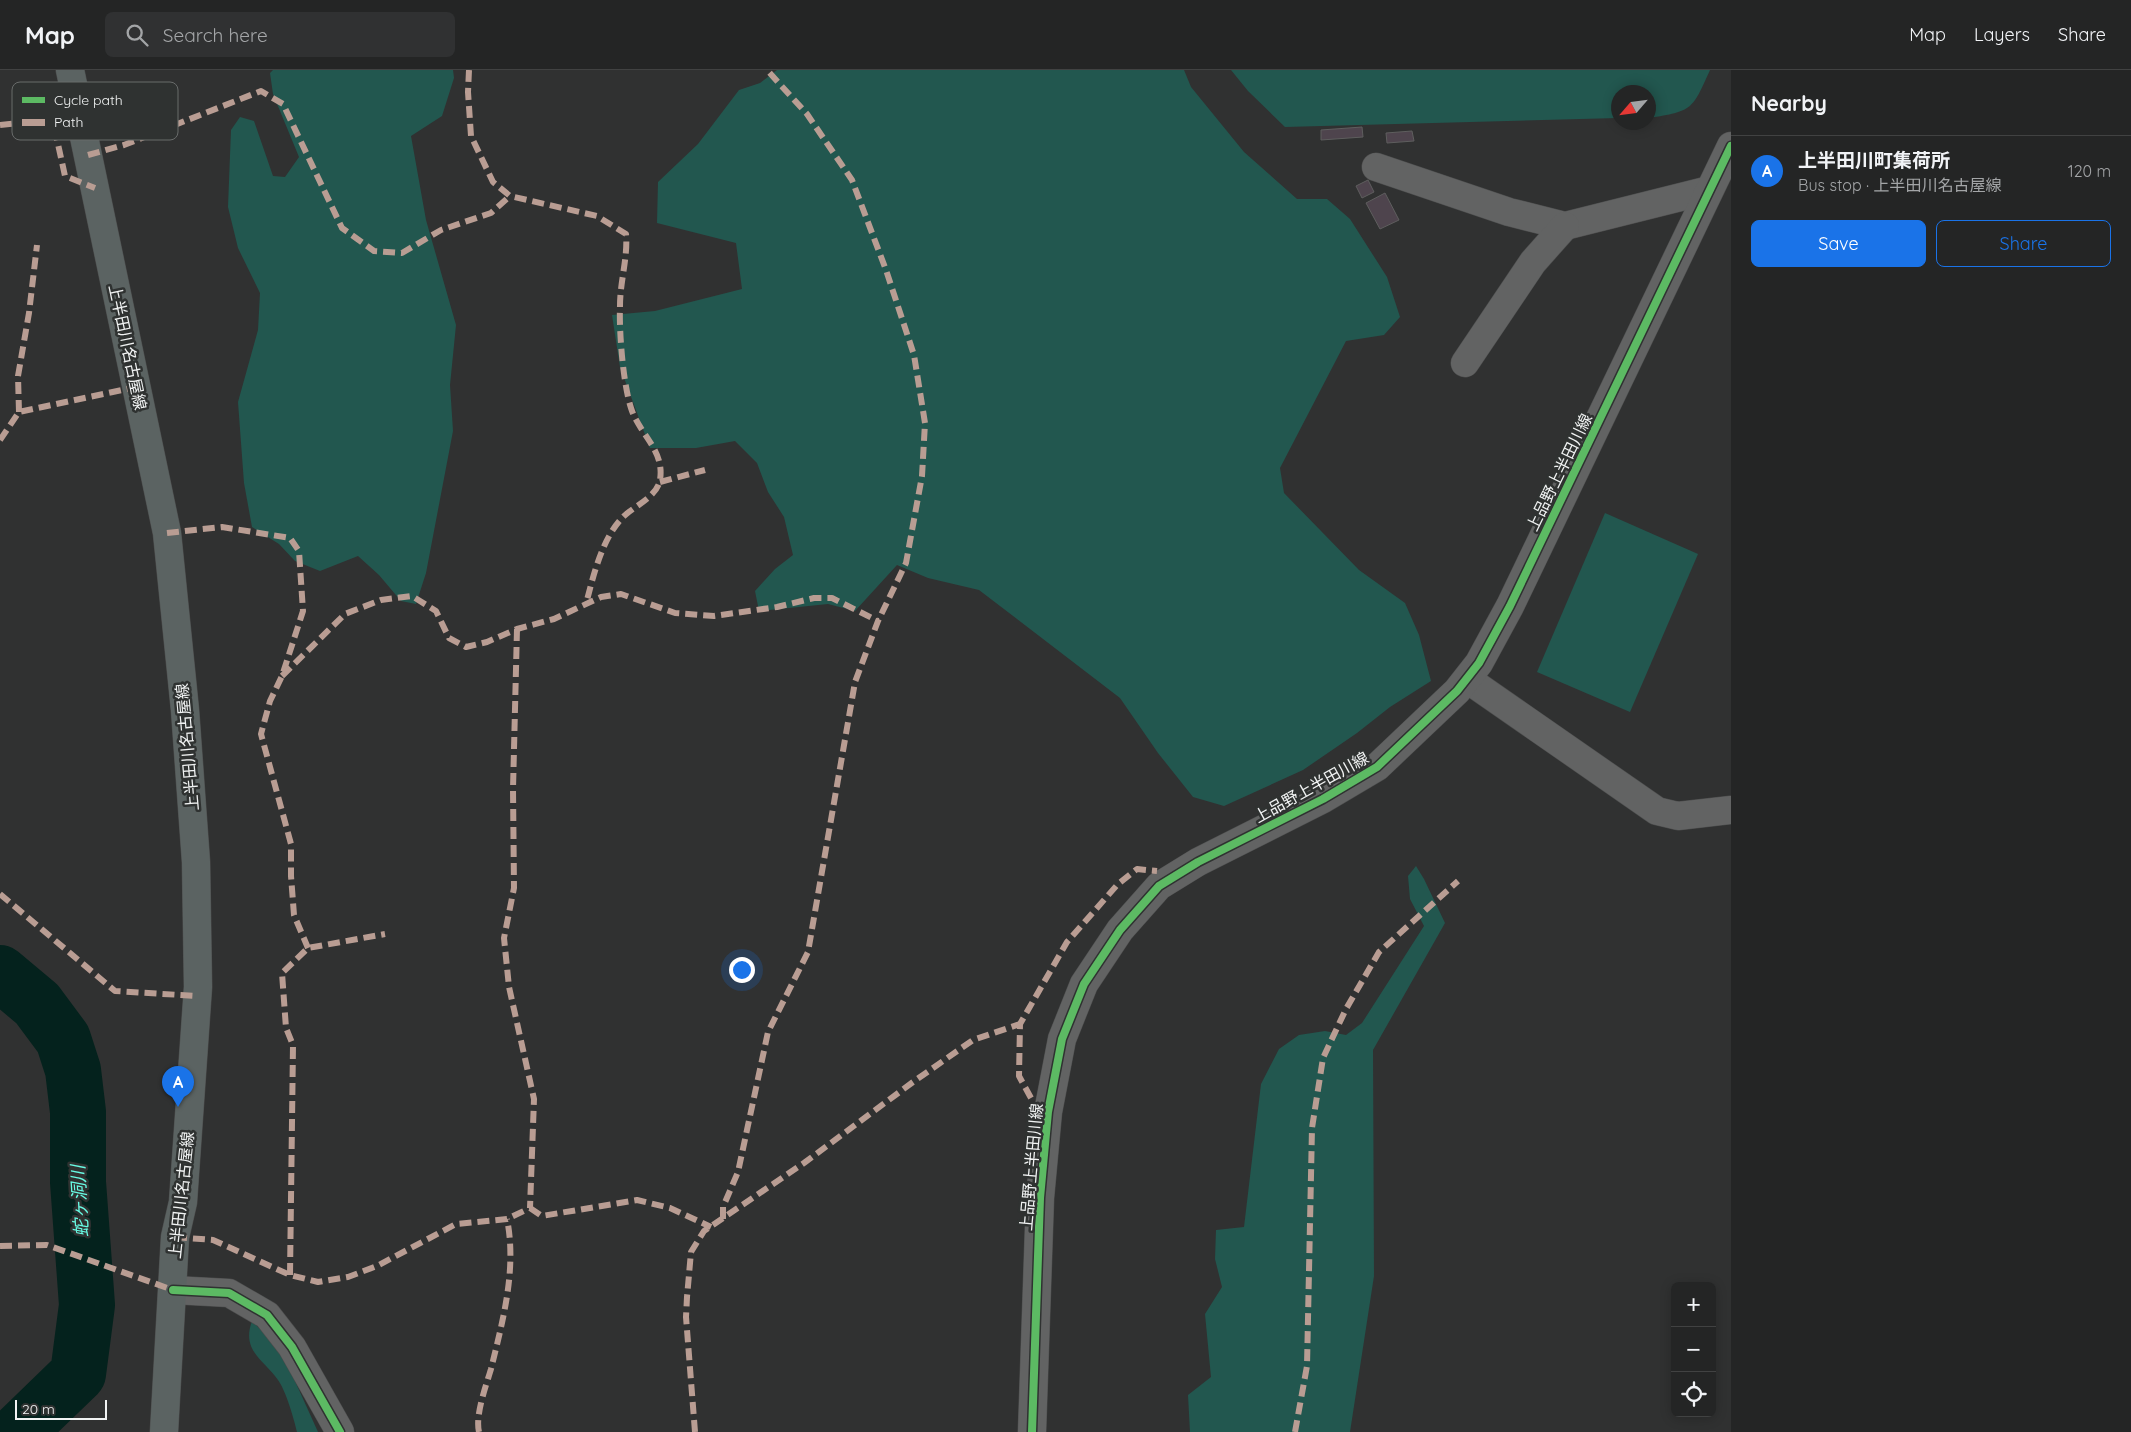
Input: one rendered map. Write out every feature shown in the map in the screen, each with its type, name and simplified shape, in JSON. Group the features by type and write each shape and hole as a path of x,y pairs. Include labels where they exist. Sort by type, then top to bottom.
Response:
{"main road":[{"name":"上半田川名古屋線","path":"85,140 167,533 185,710 196,862 198,987 183,1202 175,1237 164,1432"}],"street":[{"name":"上品野上半田川線","path":"1032,1432 1040,1198 1048,1112 1062,1039 1084,984 1120,930 1160,886 1198,862 1323,799 1377,766 1457,691 1467,679 1479,663 1510,606 1731,146"},
{"path":"1376,167 1509,212 1565,226 1709,190"},
{"path":"1465,363 1533,262 1565,226"},
{"path":"1467,679 1657,812 1678,816 1731,810"},
{"path":"173,1290 228,1292 267,1315 292,1347 340,1432"}],"green space":[{"path":"273,70 453,70 454,78 442,116 411,136 426,220 456,325 450,385 453,431 426,573 416,604 401,601 379,575 358,556 320,571 295,561 279,544 252,527 244,483 238,402 258,330 260,293 238,248 228,207 231,130 240,117 254,121 273,176 285,177 299,157 273,94 270,73"},
{"path":"777,70 1184,70 1191,87 1244,152 1297,199 1327,199 1350,219 1387,277 1400,317 1384,335 1346,341 1280,468 1284,493 1359,570 1405,603 1419,635 1431,681 1390,707 1357,733 1303,770 1224,806 1193,797 1158,753 1120,698 979,590 928,578 897,565 855,611 828,604 759,611 755,591 775,569 793,555 784,517 768,492 757,463 735,441 696,448 650,448 620,367 612,315 655,311 742,289 736,243 657,223 658,182 698,144 739,90 760,83"},
{"path":"1231,70 1710,70 1699,93 1689,106 1675,113 1656,117 1656,85 1611,85 1611,118 1285,127 1248,91"},
{"path":"1605,513 1698,554 1630,712 1537,672"},
{"path":"1416,866 1445,923 1373,1050 1374,1276 1350,1432 1190,1432 1188,1395 1211,1377 1205,1314 1222,1287 1215,1259 1216,1230 1244,1227 1261,1084 1279,1049 1299,1035 1325,1031 1346,1035 1362,1023 1424,926 1410,899 1408,876"},
{"path":"252,1321 281,1350 318,1432 297,1432 281,1385 252,1348 249,1340 249,1331"}],"building":[{"path":"1362,127 1363,137 1321,140 1321,130"},
{"path":"1412,131 1414,141 1387,143 1386,133"},
{"path":"1368,180 1374,192 1362,198 1356,186"},
{"path":"1385,193 1399,220 1380,229 1366,203"}],"waterway":[{"name":"蛇ヶ洞川","path":"0,973 37,1004 63,1039 73,1070 78,1112 78,1182 87,1305 78,1374 18,1432"}],"marked path":[{"path":"469,70 468,92 471,136 493,182 510,196 597,216 626,234 620,306 624,372 631,408 659,460 661,469 660,480 650,496 623,517 609,536 599,558 586,604"},
{"path":"723,1219 723,1207 738,1172 768,1032 808,952 855,682 878,621 906,563 922,476 925,423 914,355 886,270 852,180 807,114 767,70"},
{"path":"178,124 261,91 283,104 342,228 374,251 402,253 441,230 491,213 510,196"},
{"path":"0,125 12,124"},
{"path":"57,140 65,176 95,188"},
{"path":"88,155 137,140"},
{"path":"19,412 18,376 29,313 37,245"},
{"path":"0,440 19,412 136,387"},
{"path":"660,482 705,470"},
{"path":"167,533 222,527 290,538 299,551 303,611 282,676 270,701 261,734 291,844 294,915 308,948"},
{"path":"282,676 345,614 381,600 412,596 436,611 449,638 466,647 487,642 517,629 554,619 601,597 621,594 675,613 714,616 777,607 814,598 832,598 878,621"},
{"path":"517,629 513,789 514,888 504,938 509,987 534,1099 530,1208"},
{"path":"1031,1098 1019,1076 1020,1024 1067,942 1118,884 1137,869 1157,871"},
{"path":"1295,1432 1307,1366 1312,1128 1323,1058 1346,1009 1379,952 1458,881"},
{"path":"0,894 115,991 197,996"},
{"path":"290,1275 293,1045 286,1028 282,973 308,948 385,934"},
{"path":"695,1432 686,1317 691,1252 704,1231 804,1163 973,1040 1020,1024"},
{"path":"530,1208 542,1216 637,1200 670,1208 711,1227"},
{"path":"175,1237 213,1240 290,1275 318,1282 348,1277 377,1266 456,1224 507,1219 530,1208"},
{"path":"479,1432 478,1417 496,1351 507,1294 510,1257 507,1219"},
{"path":"0,1246 47,1245 173,1290"}],"cycle path":[{"path":"1032,1432 1040,1198 1048,1112 1062,1039 1084,984 1120,930 1159,886 1198,862 1323,799 1377,767 1457,691 1479,663 1510,606 1731,146"},
{"path":"173,1290 229,1293 267,1315 292,1347 340,1432"}],"place":[{"name":"上半田川町集荷所","path":"178,1107"}]}
